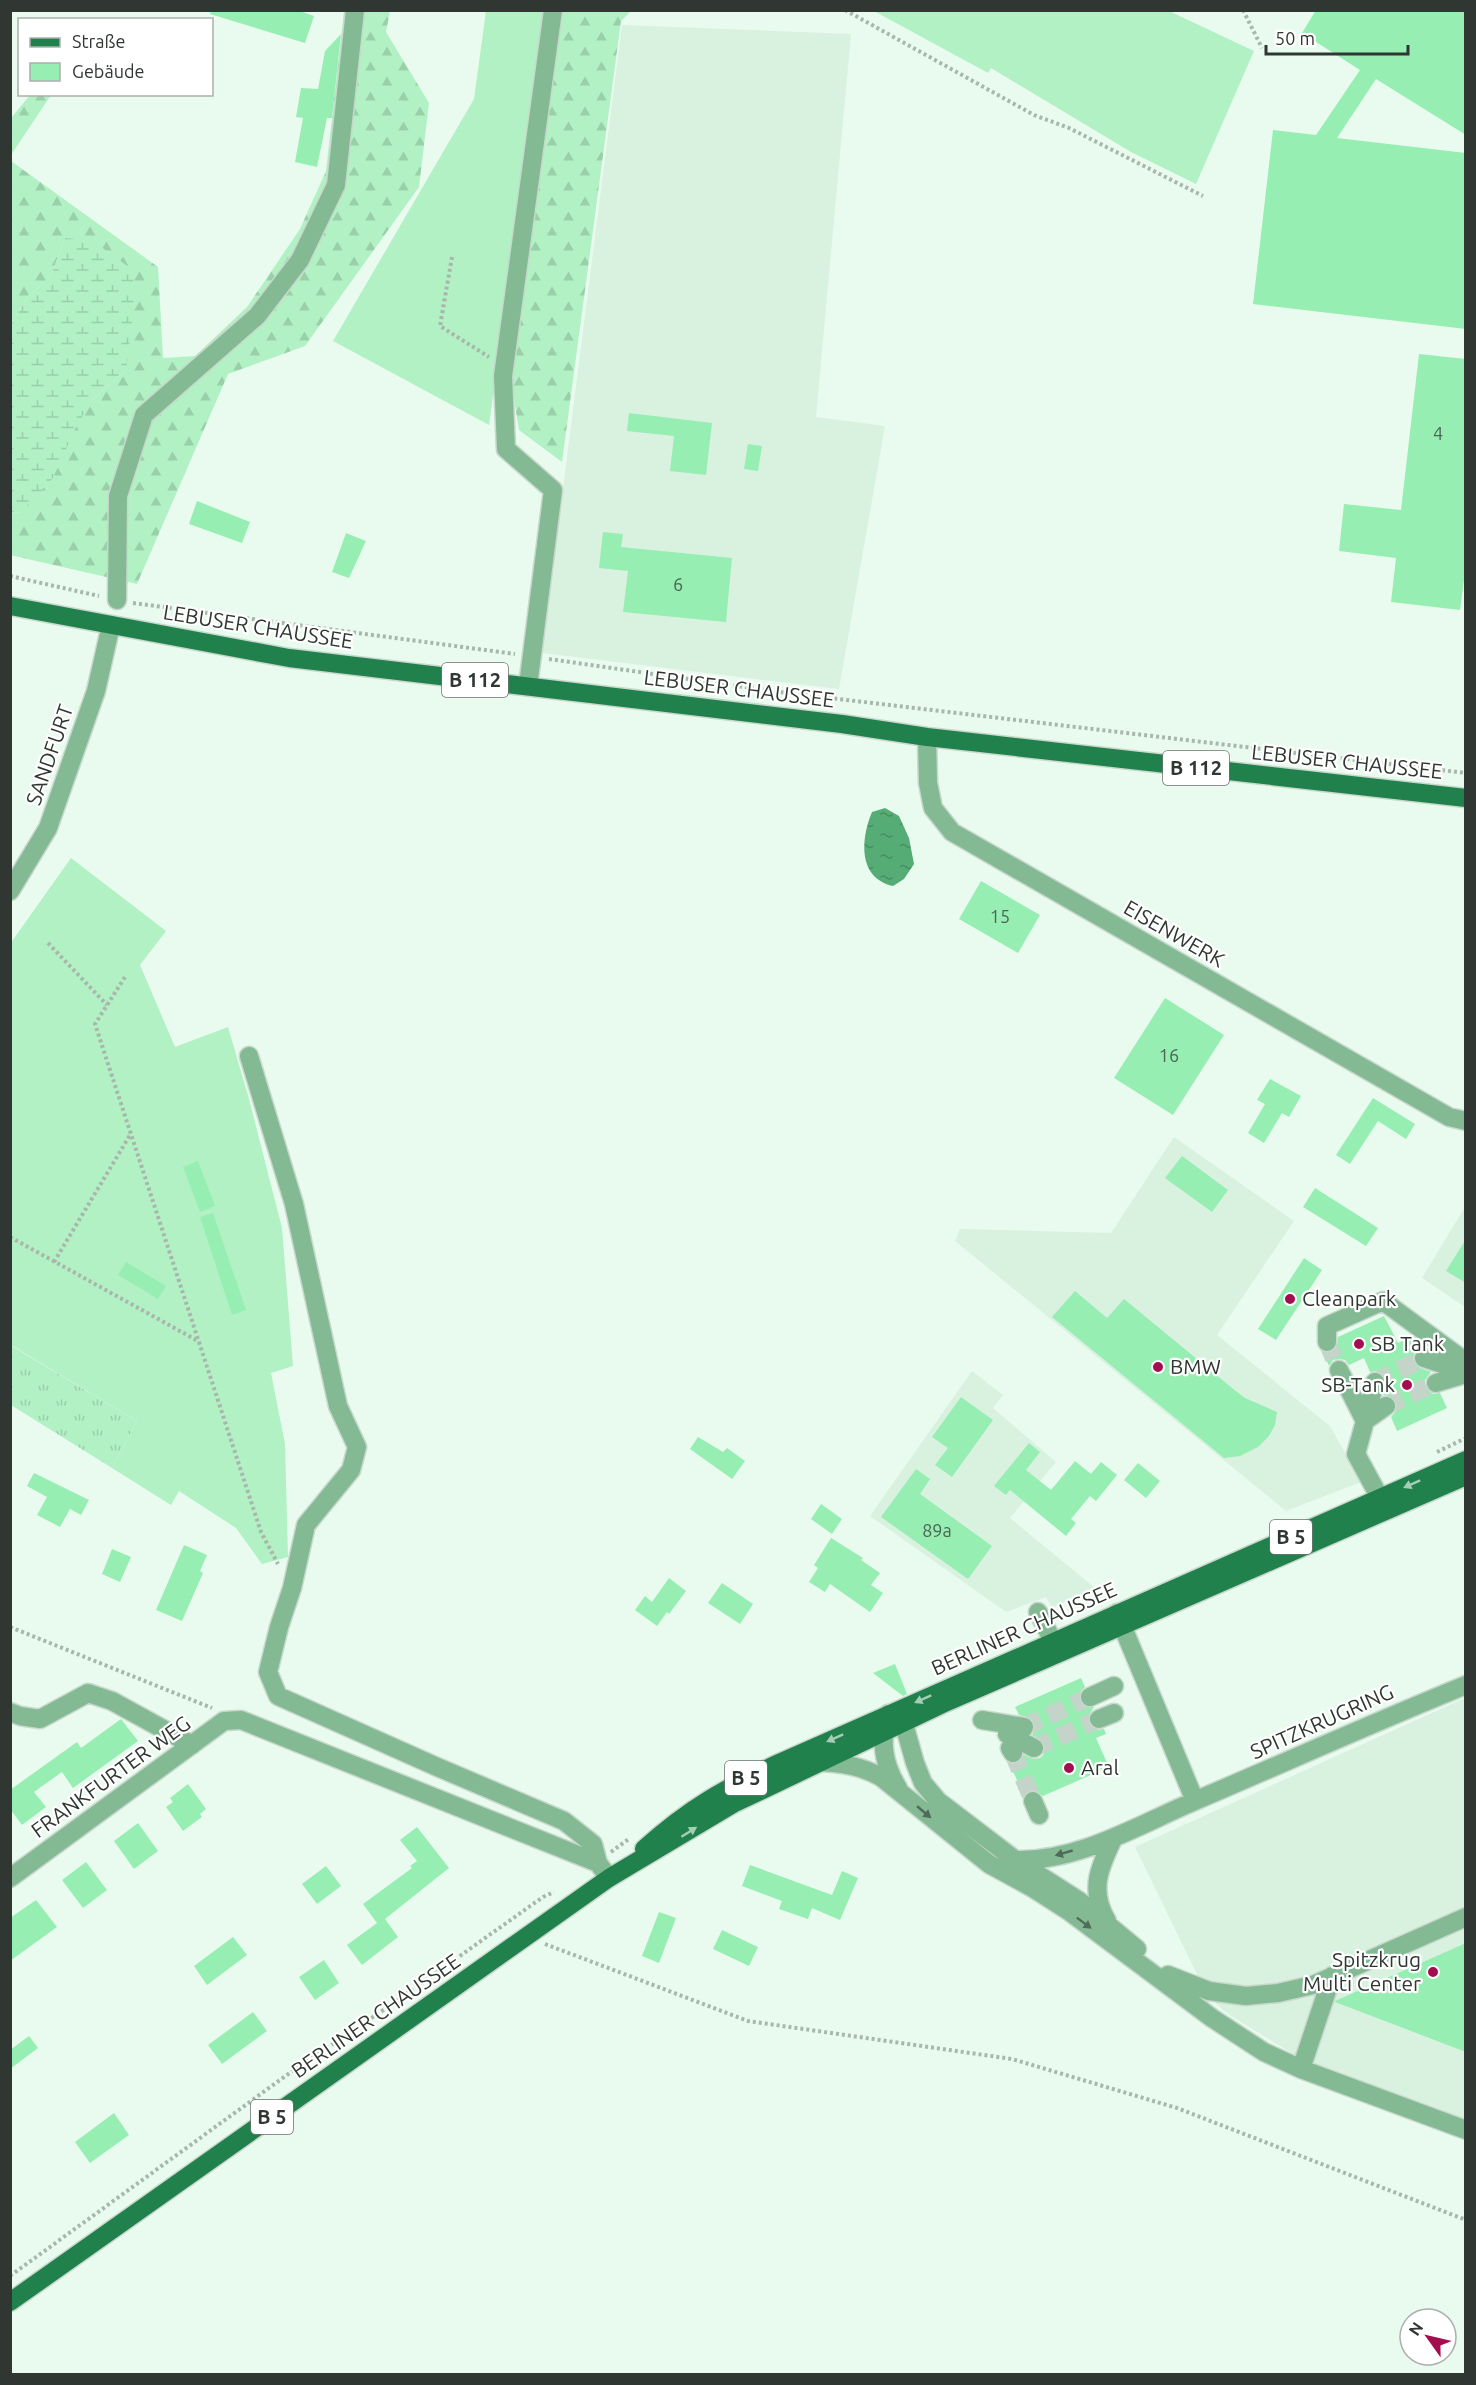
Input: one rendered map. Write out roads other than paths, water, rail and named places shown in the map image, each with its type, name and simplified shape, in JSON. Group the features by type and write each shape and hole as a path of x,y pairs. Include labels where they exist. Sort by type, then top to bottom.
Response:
{"main road":[{"name":"LEBUSER CHAUSSEE","path":"10,606 289,658 842,724 927,737 1466,798"},
{"name":"BERLINER CHAUSSEE","path":"1120,1619 1466,1460"},
{"name":"BERLINER CHAUSSEE","path":"10,2302 674,1822 724,1789 888,1714 1056,1647 1466,1476"},
{"name":"BERLINER CHAUSSEE","path":"609,1871 682,1836 733,1804 818,1762 904,1724 1056,1647"}],"street":[{"path":"117,600 118,496 144,415 257,316 300,260 336,185 355,10"},
{"path":"528,686 553,490 506,449 504,367 553,10"},
{"name":"SANDFURT","path":"10,891 48,828 96,691 111,626"},
{"name":"EISENWERK","path":"927,737 928,783 933,808 952,832 1449,1117 1466,1121"},
{"path":"249,1056 294,1204 338,1406 357,1447 351,1470 306,1525 292,1588 268,1672 278,1696 564,1821 593,1844 609,1871"},
{"path":"1327,1342 1327,1326 1383,1301 1466,1362"},
{"path":"1425,1358 1466,1373"},
{"path":"1339,1370 1365,1421"},
{"path":"1436,1383 1466,1373"},
{"path":"1375,1382 1356,1454 1380,1498"},
{"path":"1365,1421 1386,1406"},
{"path":"1038,1612 1056,1647"},
{"path":"1120,1619 1196,1801"},
{"name":"SPITZKRUGRING","path":"1014,1860 1038,1861 1113,1839 1466,1684"},
{"path":"1090,1697 1114,1686"},
{"path":"10,1712 40,1719 88,1694 112,1701 192,1745"},
{"path":"901,1792 889,1773 883,1733 888,1714 904,1724 923,1783 938,1801 1014,1860 1078,1900 1110,1925 1212,2018"},
{"name":"FRANKFURTER WEG","path":"10,1878 224,1721 241,1720 609,1871"},
{"path":"1018,1740 1034,1748"},
{"path":"818,1762 843,1763 867,1769 882,1777 989,1864 1070,1912 1212,2018 1264,2052 1301,2069 1466,2130"},
{"path":"1110,1925 1098,1906 1097,1880 1113,1839"},
{"path":"1126,1954 1209,1991 1246,1996 1278,1993 1313,1985 1466,1917"},
{"path":"1301,2069 1332,1976"}],"water":[{"path":"885,808 899,816 909,838 914,864 904,879 893,886 881,882 873,875 865,856 864,845 872,812"}],"tunnel":[{"path":"1327,1342 1339,1370"},
{"path":"1375,1382 1424,1358"},
{"path":"1386,1406 1436,1383"},
{"path":"1024,1727 1090,1697"},
{"path":"1034,1748 1099,1719"},
{"path":"1013,1753 1033,1801"}],"place":[{"name":"Cleanpark","path":"1290,1299"},
{"name":"SB Tank","path":"1359,1344"},
{"name":"BMW","path":"1158,1367"},
{"name":"SB-Tank","path":"1407,1385"},
{"name":"Aral","path":"1069,1768"},
{"name":"Spitzkrug Multi Center","path":"1433,1972"}]}
